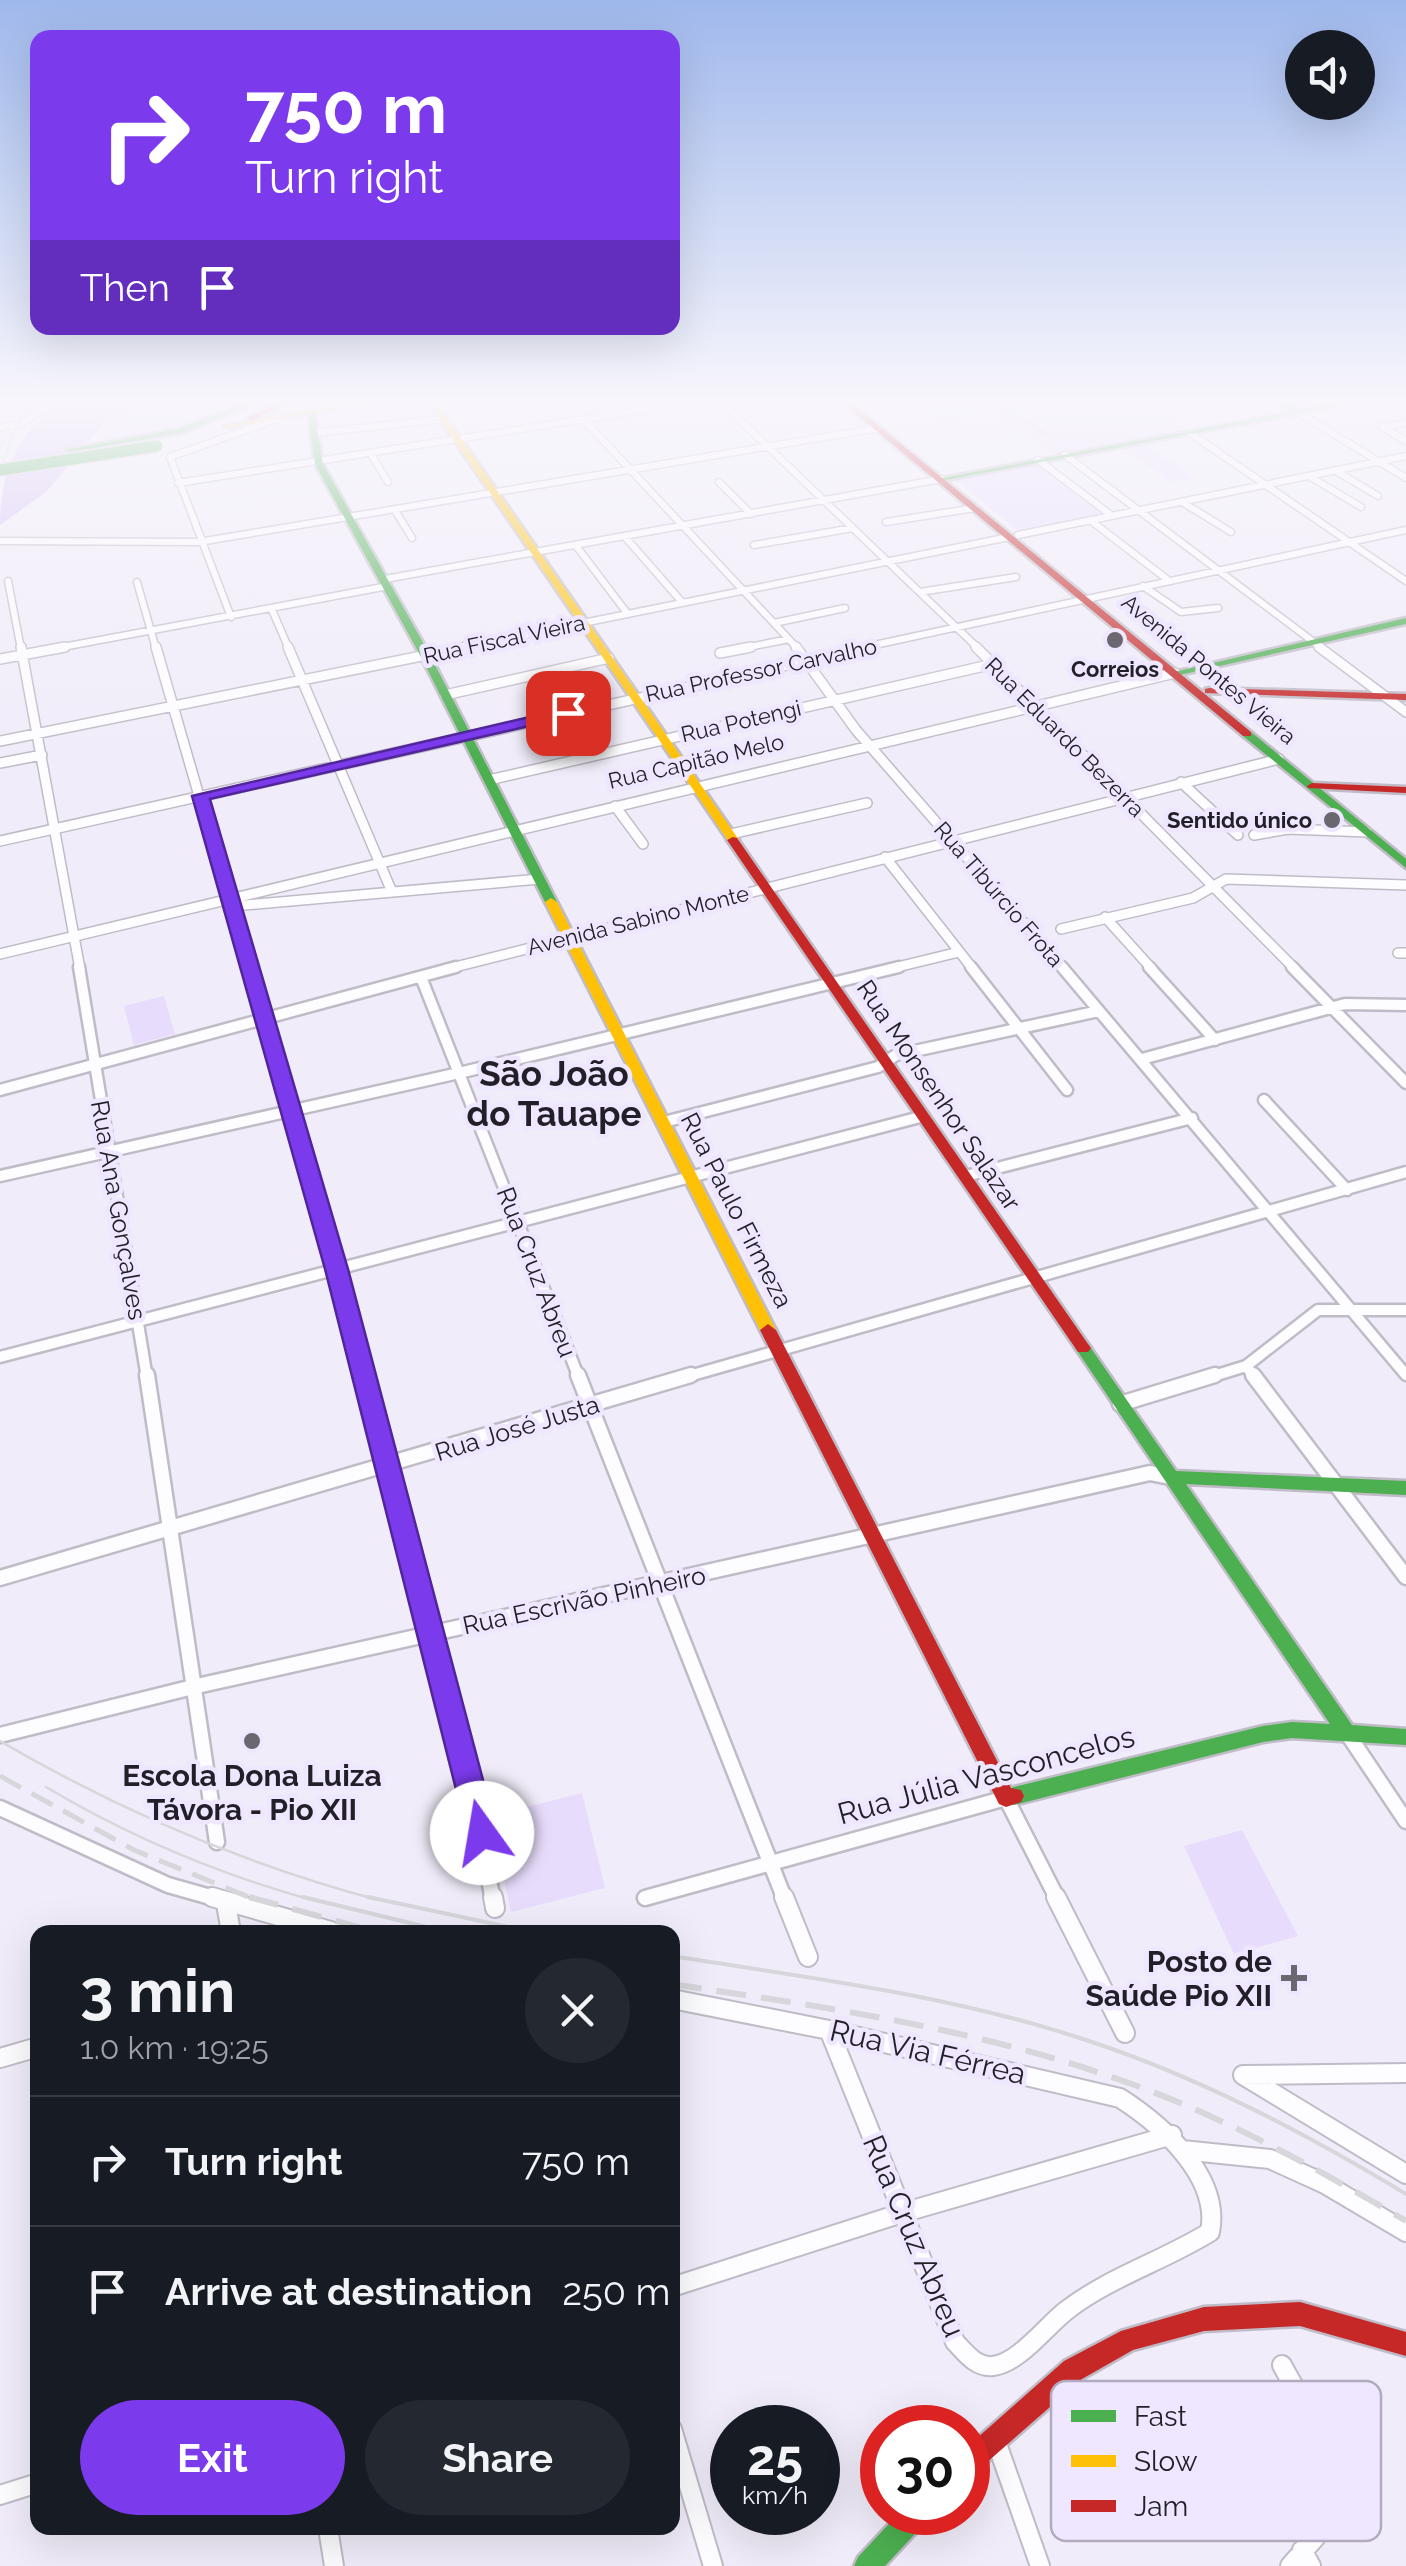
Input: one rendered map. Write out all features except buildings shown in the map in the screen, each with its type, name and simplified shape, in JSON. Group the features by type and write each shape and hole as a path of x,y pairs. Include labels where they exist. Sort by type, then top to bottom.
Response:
{"main road":[{"name":"Rua Monsenhor Salazar","path":"512,518 1347,1733"},
{"name":"Avenida Pontes Vieira","path":"989,518 1014,536"},
{"name":"Avenida Pontes Vieira","path":"992,518 1279,759 1406,853"},
{"name":"Rua Paulo Firmeza","path":"349,519 387,582 620,1034 1006,1798"},
{"name":"Rua Capitão Melo","path":"1180,672 1406,622"},
{"name":"Avenida Pontes Vieira","path":"1180,672 1209,690 1406,865"},
{"path":"1209,690 1396,696"},
{"path":"1318,785 1406,786"},
{"path":"1170,1477 1187,1482 1406,1488"},
{"name":"Rua Júlia Vasconcelos","path":"1006,1798 1263,1734 1406,1737"},
{"path":"1060,2381 1128,2339 1204,2320 1300,2314 1406,2344"},
{"path":"990,2442 1051,2389"},
{"path":"867,2566 896,2535"}],"street":[{"path":"191,518 232,617"},
{"path":"0,541 200,542 357,518"},
{"path":"400,518 412,538"},
{"name":"Rua Tibúrcio Frota","path":"675,518 808,660 869,745 1142,1059 1406,1376"},
{"path":"0,658 272,610 387,582 730,518"},
{"name":"Rua Eduardo Bezerra","path":"842,518 1037,706 1406,1083"},
{"path":"886,522 913,518"},
{"name":"Rua Fiscal Vieira","path":"0,741 1099,518"},
{"path":"1148,518 1314,642 1396,696 1406,712"},
{"path":"1208,518 1231,532"},
{"path":"1313,518 1405,580"},
{"path":"1090,520 1168,580"},
{"path":"754,545 853,528"},
{"name":"Rua Professor Carvalho","path":"0,841 636,697 1406,530"},
{"path":"625,538 682,602"},
{"path":"577,547 627,614"},
{"path":"920,592 1016,577"},
{"name":"Rua Ana Gonçalves","path":"8,580 56,828 139,1323 218,1842"},
{"path":"138,582 336,1269 468,1768 494,1908"},
{"path":"1143,586 1182,612 1218,608"},
{"path":"774,623 845,608"},
{"path":"272,610 392,892"},
{"path":"720,653 789,639"},
{"path":"445,696 609,658"},
{"name":"Rua Potengi","path":"489,780 993,664"},
{"name":"Rua Capitão Melo","path":"0,954 233,901 514,828 1180,672"},
{"path":"0,763 42,755"},
{"name":"Avenida Sabino Monte","path":"0,1090 569,936 1279,759"},
{"path":"1181,782 1238,834"},
{"path":"732,834 867,802"},
{"path":"616,806 644,844"},
{"path":"1254,835 1288,828 1367,832"},
{"path":"885,858 1067,1090"},
{"path":"233,901 540,879"},
{"path":"1061,929 1193,898 1226,879 1406,885"},
{"path":"1105,917 1214,1040"},
{"path":"0,1176 459,1073 959,952"},
{"name":"Rua Cruz Abreu","path":"421,976 808,1958"},
{"path":"1142,1059 1330,1007 1406,1005"},
{"path":"664,1122 888,1061 896,1054 1099,1011"},
{"path":"1264,1100 1347,1190"},
{"path":"0,1357 924,1116"},
{"path":"966,1176 1192,1118"},
{"path":"1034,1278 1406,1172"},
{"name":"Rua José Justa","path":"0,1578 1034,1278"},
{"path":"1120,1404 1246,1366 1318,1310 1406,1310"},
{"path":"1246,1366 1406,1576"},
{"name":"Rua Escrivão Pinheiro","path":"0,1736 197,1686 1150,1474 1170,1477"},
{"name":"Rua Monsenhor Salazar","path":"1347,1733 1406,1821"},
{"name":"Rua Júlia Vasconcelos","path":"644,1898 1006,1798"},
{"name":"Rua Paulo Firmeza","path":"1006,1798 1125,2033"},
{"path":"0,1808 111,1862 226,1904 307,1925"},
{"path":"226,1904 230,1925"},
{"name":"Rua Via Férrea","path":"680,2001 830,2030 1100,2092 1140,2109 1177,2143"},
{"name":"Rua Cruz Abreu","path":"830,2030 955,2342 976,2362 988,2367 1004,2363 1112,2280 1199,2241 1210,2232 1214,2212 1177,2143"},
{"path":"0,2058 30,2049"},
{"path":"1406,2073 1244,2075 1406,2174"},
{"path":"680,2283 902,2213 1177,2143 1270,2159 1325,2184 1406,2232"},
{"path":"1282,2366 1290,2381"},
{"path":"995,2437 1040,2566"},
{"path":"680,2456 713,2566"},
{"path":"0,2495 30,2486"},
{"path":"329,2535 334,2566"}],"shaded area":[{"path":"1002,518 1086,518 1019,532"},
{"path":"164,996 175,1034 134,1045 124,1006"},
{"path":"582,1793 605,1888 511,1912 491,1816"},
{"path":"1242,1830 1298,1936 1234,1954 1184,1846"}],"tram line":[{"path":"0,1741 183,1833 279,1870 378,1900"},
{"path":"46,1787 175,1852 312,1900"},
{"path":"303,1897 418,1925"},
{"path":"368,1897 499,1925"},
{"path":"680,1957 931,1999 1083,2039 1167,2070 1249,2107 1406,2194"}],"railway":[{"path":"0,1776 134,1850 256,1900"},
{"path":"249,1897 351,1925"},
{"path":"680,1985 902,2022 1071,2064 1163,2096 1234,2127 1406,2221"}],"traffic: fast":[{"path":"349,518 425,655 551,902"},
{"path":"1175,673 1406,621"},
{"path":"1247,734 1406,865"},
{"path":"1083,1348 1347,1733"},
{"path":"1170,1477 1406,1488"},
{"path":"1014,1796 1263,1734 1292,1730 1406,1737"},
{"path":"867,2566 896,2535"}],"traffic: slow":[{"path":"511,518 733,840"},
{"path":"551,902 768,1330"}],"traffic: jam":[{"path":"986,518 1247,734"},
{"path":"1209,691 1406,697"},
{"path":"1312,786 1406,790"},
{"path":"733,840 1083,1348"},
{"path":"768,1330 1006,1798 1014,1796"},
{"path":"1060,2381 1129,2339 1204,2319 1300,2314 1406,2344"},
{"path":"990,2443 1051,2389"}],"place":[{"name":"Correios","path":"1115,640"},
{"name":"Sentido único","path":"1332,820"},
{"name":"Escola Dona Luiza Távora - Pio XII","path":"252,1741"},
{"name":"Posto de Saúde Pio XII","path":"1294,1978"}],"district":[{"name":"São João do Tauape","path":"554,1093"}],"route":[{"path":"482,1833 336,1269 201,796 568,713"}]}
